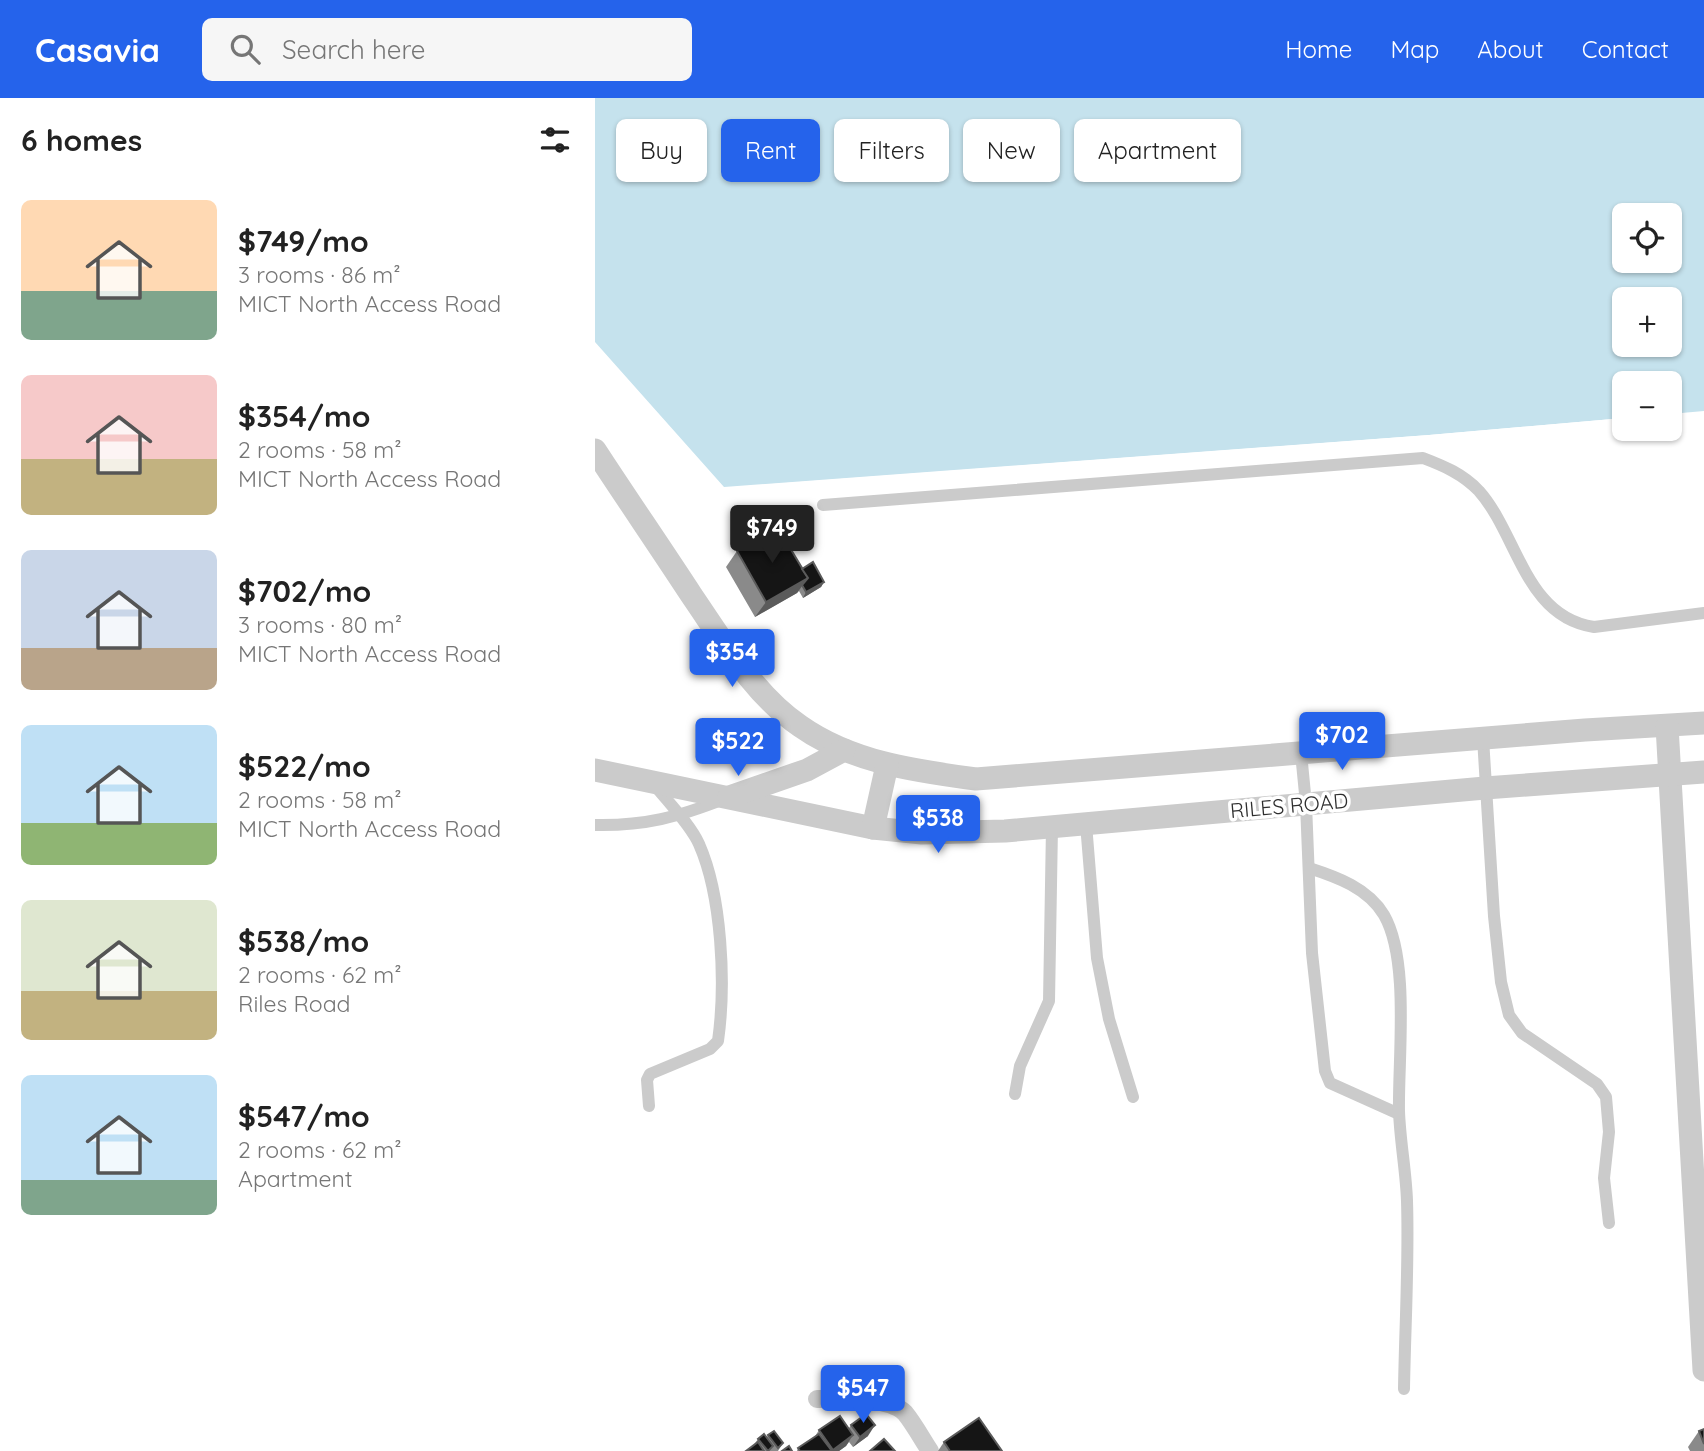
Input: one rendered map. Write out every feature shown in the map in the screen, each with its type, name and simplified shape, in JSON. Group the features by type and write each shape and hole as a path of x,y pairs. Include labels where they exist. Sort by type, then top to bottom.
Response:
{"street":[{"path":"595,450 736,660 768,698 800,726 844,750 887,765 976,779 1704,723"},
{"path":"1667,726 1704,1370"},
{"path":"726,798 807,770 844,750"},
{"path":"873,828 887,765"},
{"name":"RILES ROAD","path":"595,770 873,828 922,833 1005,831 1485,788 1704,772"},
{"path":"817,1399 852,1399 897,1408 904,1412 930,1451"}],"lane":[{"path":"823,505 1423,458 1451,468 1480,492 1516,557 1541,595 1562,617 1578,625 1594,627 1704,613"},
{"path":"1483,738 1496,944 1509,1015 1522,1033 1597,1084 1606,1097 1609,1132 1604,1178 1609,1223"},
{"path":"1301,753 1306,804 1312,953 1325,1070 1331,1083 1399,1114"},
{"path":"649,1107 647,1080 650,1074 710,1049 718,1041 721,951 713,884 698,841 653,783"},
{"path":"595,825 640,824 679,817 726,798"},
{"path":"1086,824 1097,958 1109,1019 1133,1097"},
{"path":"1015,1094 1020,1066 1048,1001 1052,827"},
{"path":"1309,868 1363,891 1384,915 1394,943 1399,981 1399,1114 1407,1201 1404,1388"}],"water":[{"path":"595,98 1704,98 1704,411 1682,413 1682,371 1612,371 1612,419 724,487 595,342"}],"pier":[{"path":"1612,419 1612,423 1429,439 724,491 720,488"}],"building":[{"path":"778,528 808,578 766,602 737,551"},
{"path":"813,562 824,582 806,592 802,585 808,578 802,569"},
{"path":"866,1414 875,1425 860,1437 851,1425"},
{"path":"840,1416 853,1435 833,1450 819,1430"},
{"path":"979,1418 1002,1451 950,1451 944,1442"},
{"path":"1704,1429 1704,1444 1699,1431"},
{"path":"774,1431 783,1443 778,1448 768,1435"},
{"path":"764,1434 773,1446 768,1451 758,1439"},
{"path":"819,1434 832,1451 800,1451 798,1448"},
{"path":"884,1439 895,1451 870,1451"},
{"path":"758,1442 764,1451 746,1451"}]}
